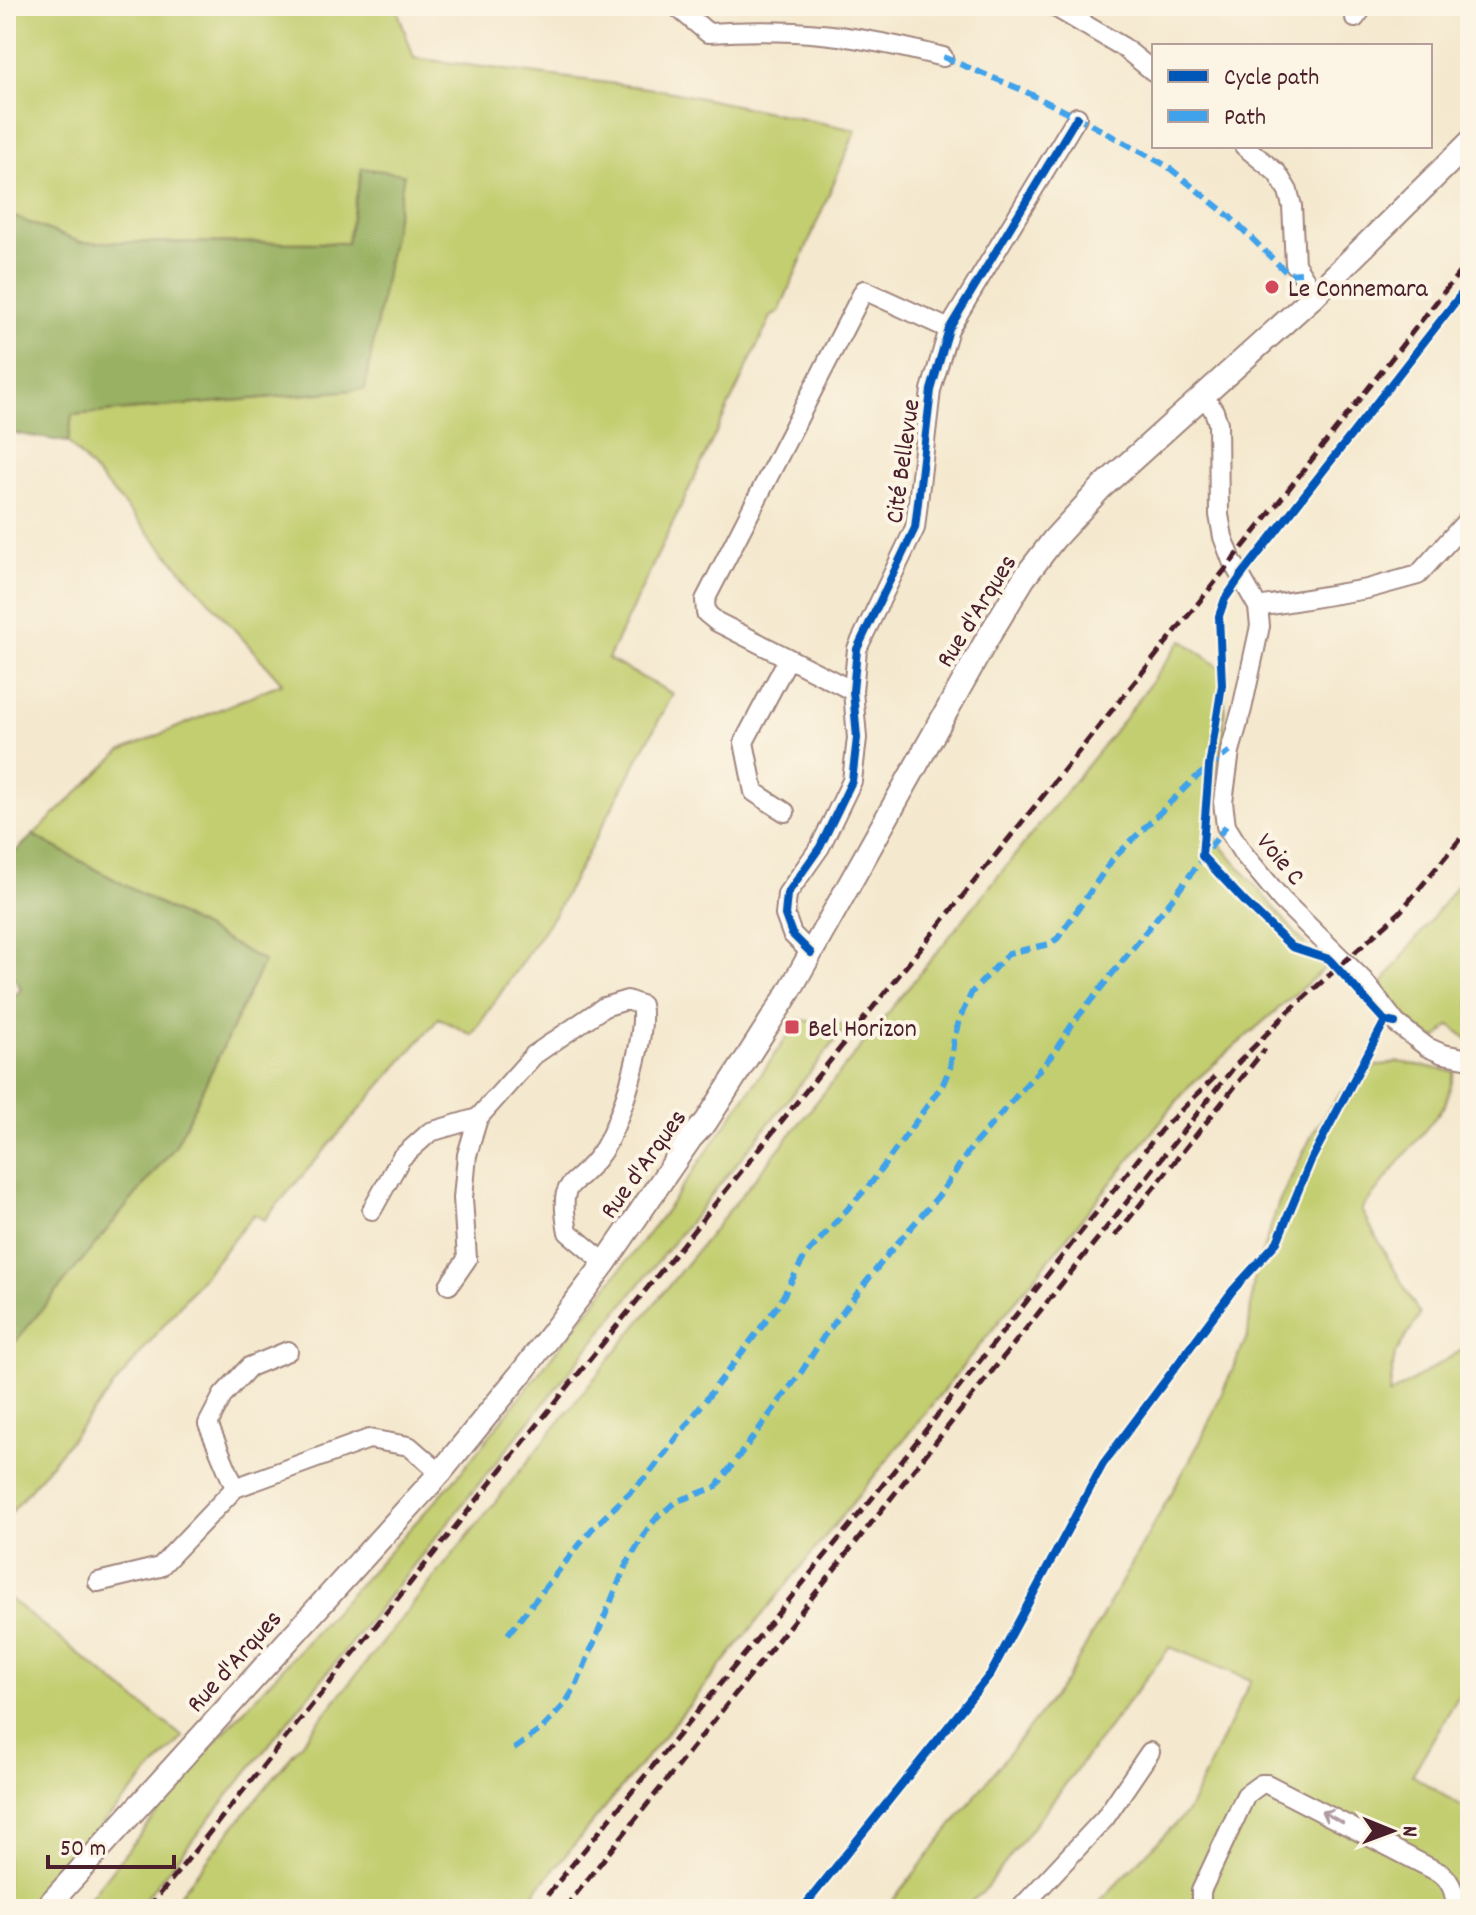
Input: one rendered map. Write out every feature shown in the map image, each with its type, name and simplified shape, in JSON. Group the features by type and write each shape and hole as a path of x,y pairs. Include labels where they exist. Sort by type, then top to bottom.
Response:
{"main road":[{"name":"Rue d'Arques","path":"45,1909 440,1473 605,1263 691,1138 706,1122 789,992 987,639 1024,578 1054,539 1101,488 1315,295 1470,142"}],"street":[{"path":"676,6 708,33 767,29 827,32 879,40 943,57"},
{"path":"1053,6 1123,47 1152,70"},
{"name":"Cité Bellevue","path":"811,953 792,934 785,915 787,894 820,847 852,781 857,738 853,691 857,649 915,528 931,390 949,329 1077,117"},
{"path":"1246,148 1277,173 1288,191 1292,206 1295,264 1315,295"},
{"path":"853,691 717,622 706,613 705,600 864,290 949,329"},
{"path":"1203,395 1218,423 1219,515 1223,537 1232,561 1258,607 1367,589 1418,575 1470,517"},
{"name":"Voie C","path":"1258,607 1260,626 1257,642 1225,780 1223,802 1226,826 1231,837 1282,900 1363,980 1396,1023 1427,1047 1443,1054 1470,1059"},
{"path":"785,812 754,792 744,742 788,659"},
{"path":"449,1285 467,1259 463,1198 467,1155 478,1118 534,1055 604,1007 627,1000 641,1005 645,1020 626,1094 601,1154 567,1190 562,1203 568,1232 605,1263"},
{"path":"372,1210 401,1158 430,1132 478,1118"},
{"path":"235,1488 208,1424 223,1395 249,1367 288,1351"},
{"path":"98,1582 160,1567 235,1488 369,1439 409,1446 440,1473"},
{"path":"1020,1909 1105,1818 1150,1752"},
{"path":"1201,1909 1201,1891 1246,1795 1261,1784 1274,1787 1442,1874 1454,1891 1456,1908"}],"green space":[{"path":"6,6 396,6 414,58 662,90 856,130 779,312 771,317 608,659 673,694 556,912 472,1035 439,1018 264,1220 254,1214 6,1519 6,1353 175,1147 264,962 33,835 121,751 282,683 68,442 72,415 365,389 362,169 347,243 80,242 6,214"},
{"path":"362,168 404,174 365,389 72,415 68,442 6,432 6,214 80,242 347,243"},
{"path":"1182,640 1225,671 1224,734 1208,830 1325,968 1189,1086 521,1909 168,1909 1125,718"},
{"path":"33,835 264,961 175,1147 6,1353 6,1005 21,989 6,965 6,861"},
{"path":"1470,869 1470,1041 1450,1025 1436,1039 1410,1026 1380,986"},
{"path":"799,1020 848,1025 137,1909 81,1909 204,1754 457,1477 660,1219"},
{"path":"1400,1062 1455,1072 1445,1105 1361,1210 1420,1315 1395,1354 1389,1395 1470,1345 1470,1676 1412,1775 1470,1812 1470,1909 1092,1909 1187,1812 1251,1680 1170,1647 983,1892 962,1909 886,1909 1066,1681 1201,1440 1248,1335 1254,1277 1279,1202 1314,1131 1339,1095 1376,1066"},
{"path":"6,1596 183,1737 23,1909 6,1909"}],"railway":[{"path":"148,1909 1232,561 1470,259"},
{"path":"564,1909 1235,1066 1287,1013 1400,912 1470,827"},
{"path":"1115,1236 1265,1049"},
{"path":"536,1909 874,1496 1161,1130 1216,1076"}],"marked path":[{"path":"943,57 1020,89 1167,166 1229,216 1288,274 1301,273"},
{"path":"508,1634 592,1529 649,1474 779,1304 805,1256 872,1182 943,1084 950,1068 961,1015 972,992 1009,953 1050,944 1058,938 1112,860 1194,779 1230,751"},
{"path":"514,1749 543,1728 565,1704 577,1684 625,1567 647,1530 658,1516 678,1501 716,1487 802,1371 824,1336 940,1194 971,1148 1053,1054 1073,1023 1226,826"}],"cycle path":[{"path":"811,953 792,934 785,915 787,894 820,847 852,781 857,738 853,691 857,649 915,528 931,390 949,329 1077,117"},
{"path":"1395,1023 1385,1021 1329,959 1292,947 1202,856 1209,767 1222,685 1219,616 1225,599 1241,576 1470,283"},
{"path":"802,1909 991,1673 1103,1464 1233,1290 1277,1242 1311,1160 1385,1021"}],"place":[{"name":"Le Connemara","path":"1272,287"},
{"name":"Bel Horizon","path":"792,1027"}]}
